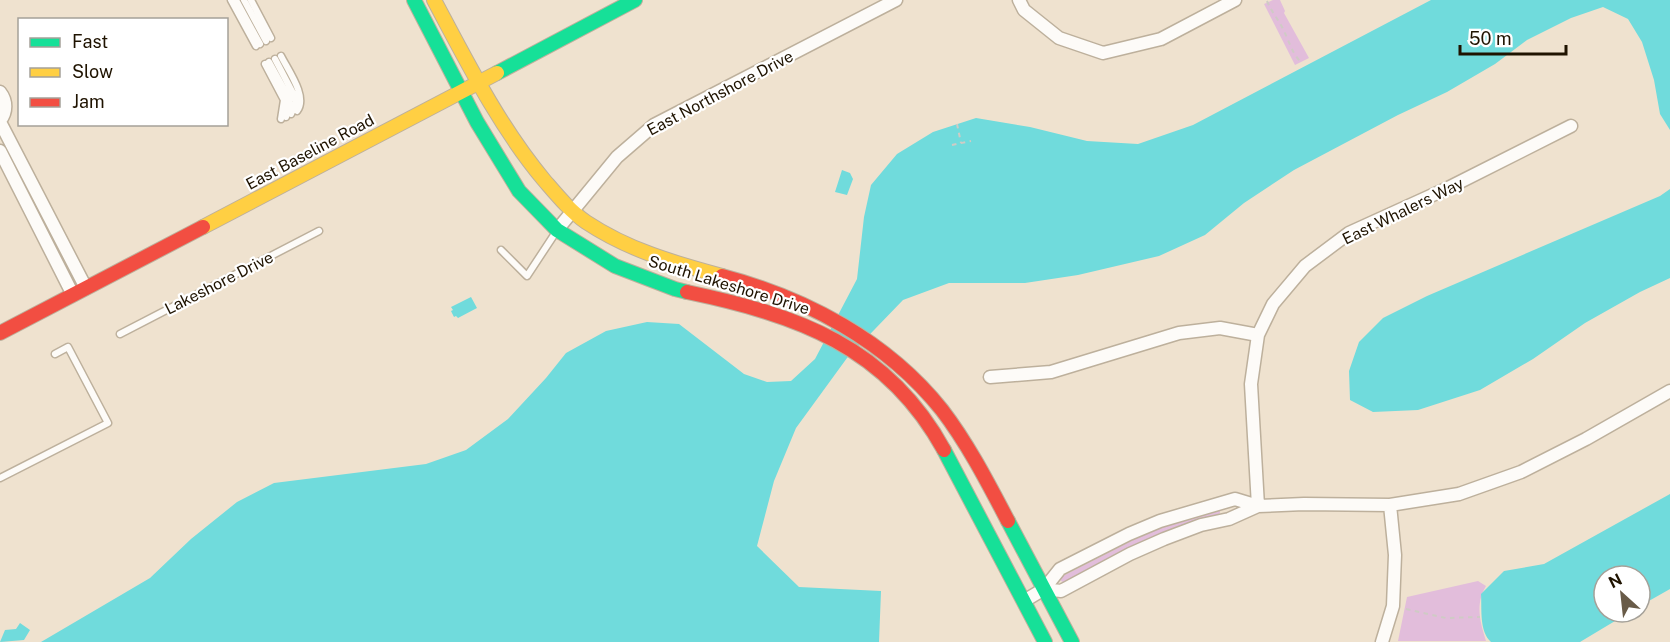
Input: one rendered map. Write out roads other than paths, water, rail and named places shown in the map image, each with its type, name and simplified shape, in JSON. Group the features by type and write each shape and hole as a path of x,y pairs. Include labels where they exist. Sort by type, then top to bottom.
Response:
{"street":[{"name":"South Lakeshore Drive","path":"414,0 482,131 519,190 557,230 615,266 675,289 737,302 815,329 867,350 912,377 952,423 975,458 1072,642"},
{"name":"South Lakeshore Drive","path":"434,0 479,82 528,162 586,222 657,258 781,294 848,328 931,428 1045,642"},
{"name":"East Baseline Road","path":"0,333 635,0"},
{"name":"East Northshore Drive","path":"557,230 617,157 654,125 896,0"},
{"path":"1018,0 1024,10 1059,38 1103,53 1161,39 1234,0"},
{"path":"0,92 6,108 0,122 86,288"},
{"name":"East Whalers Way","path":"1258,506 1251,384 1258,335 1273,304 1305,266 1349,233 1448,188 1571,126"},
{"path":"0,151 73,295"},
{"path":"990,377 1050,372 1179,333 1220,328 1258,335"},
{"path":"1024,601 1044,589 1060,569 1160,520 1235,499 1258,506 1390,505 1459,494 1521,472 1586,439 1670,391"},
{"path":"1382,642 1392,606 1395,555 1390,505"},
{"path":"1044,589 1061,591 1130,554 1164,539 1201,525 1229,519 1258,506"}],"lane":[{"path":"231,0 263,42"},
{"path":"236,0 263,42"},
{"path":"244,0 263,42"},
{"path":"251,0 263,42"},
{"path":"273,60 302,100 300,109 289,115 290,100 273,60"},
{"name":"East Northshore Drive","path":"501,249 527,276 557,230"},
{"name":"Lakeshore Drive","path":"120,334 319,231"},
{"path":"0,478 108,423 68,347 56,354"}],"water":[{"path":"1431,0 1670,0 1670,130 1660,114 1654,80 1642,42 1628,19 1603,7 1571,18 1527,40 1495,64 1447,92 1294,170 1244,203 1205,235 1159,256 1078,275 1025,283 949,283 903,300 847,358 796,428 774,481 757,546 799,587 881,591 879,642 41,642 150,578 191,539 237,502 274,483 426,464 466,450 508,419 566,353 606,331 647,322 679,324 744,374 767,382 791,381 815,359 857,279 864,217 871,185 897,154 933,132 976,118 1030,127 1087,141 1138,144 1193,125"},
{"path":"842,170 850,173 853,179 847,195 835,192"},
{"path":"1670,189 1670,278 1585,323 1533,359 1480,390 1418,410 1373,412 1350,400 1349,371 1359,342 1383,318 1427,296 1660,196"},
{"path":"471,297 477,308 458,318 454,317 451,307"},
{"path":"1670,494 1670,589 1652,599 1652,564 1592,564 1592,624 1610,624 1580,642 1491,642 1487,637 1482,620 1481,594 1504,571 1544,564"},
{"path":"20,623 30,630 24,640 0,642 5,630 16,629"}]}
